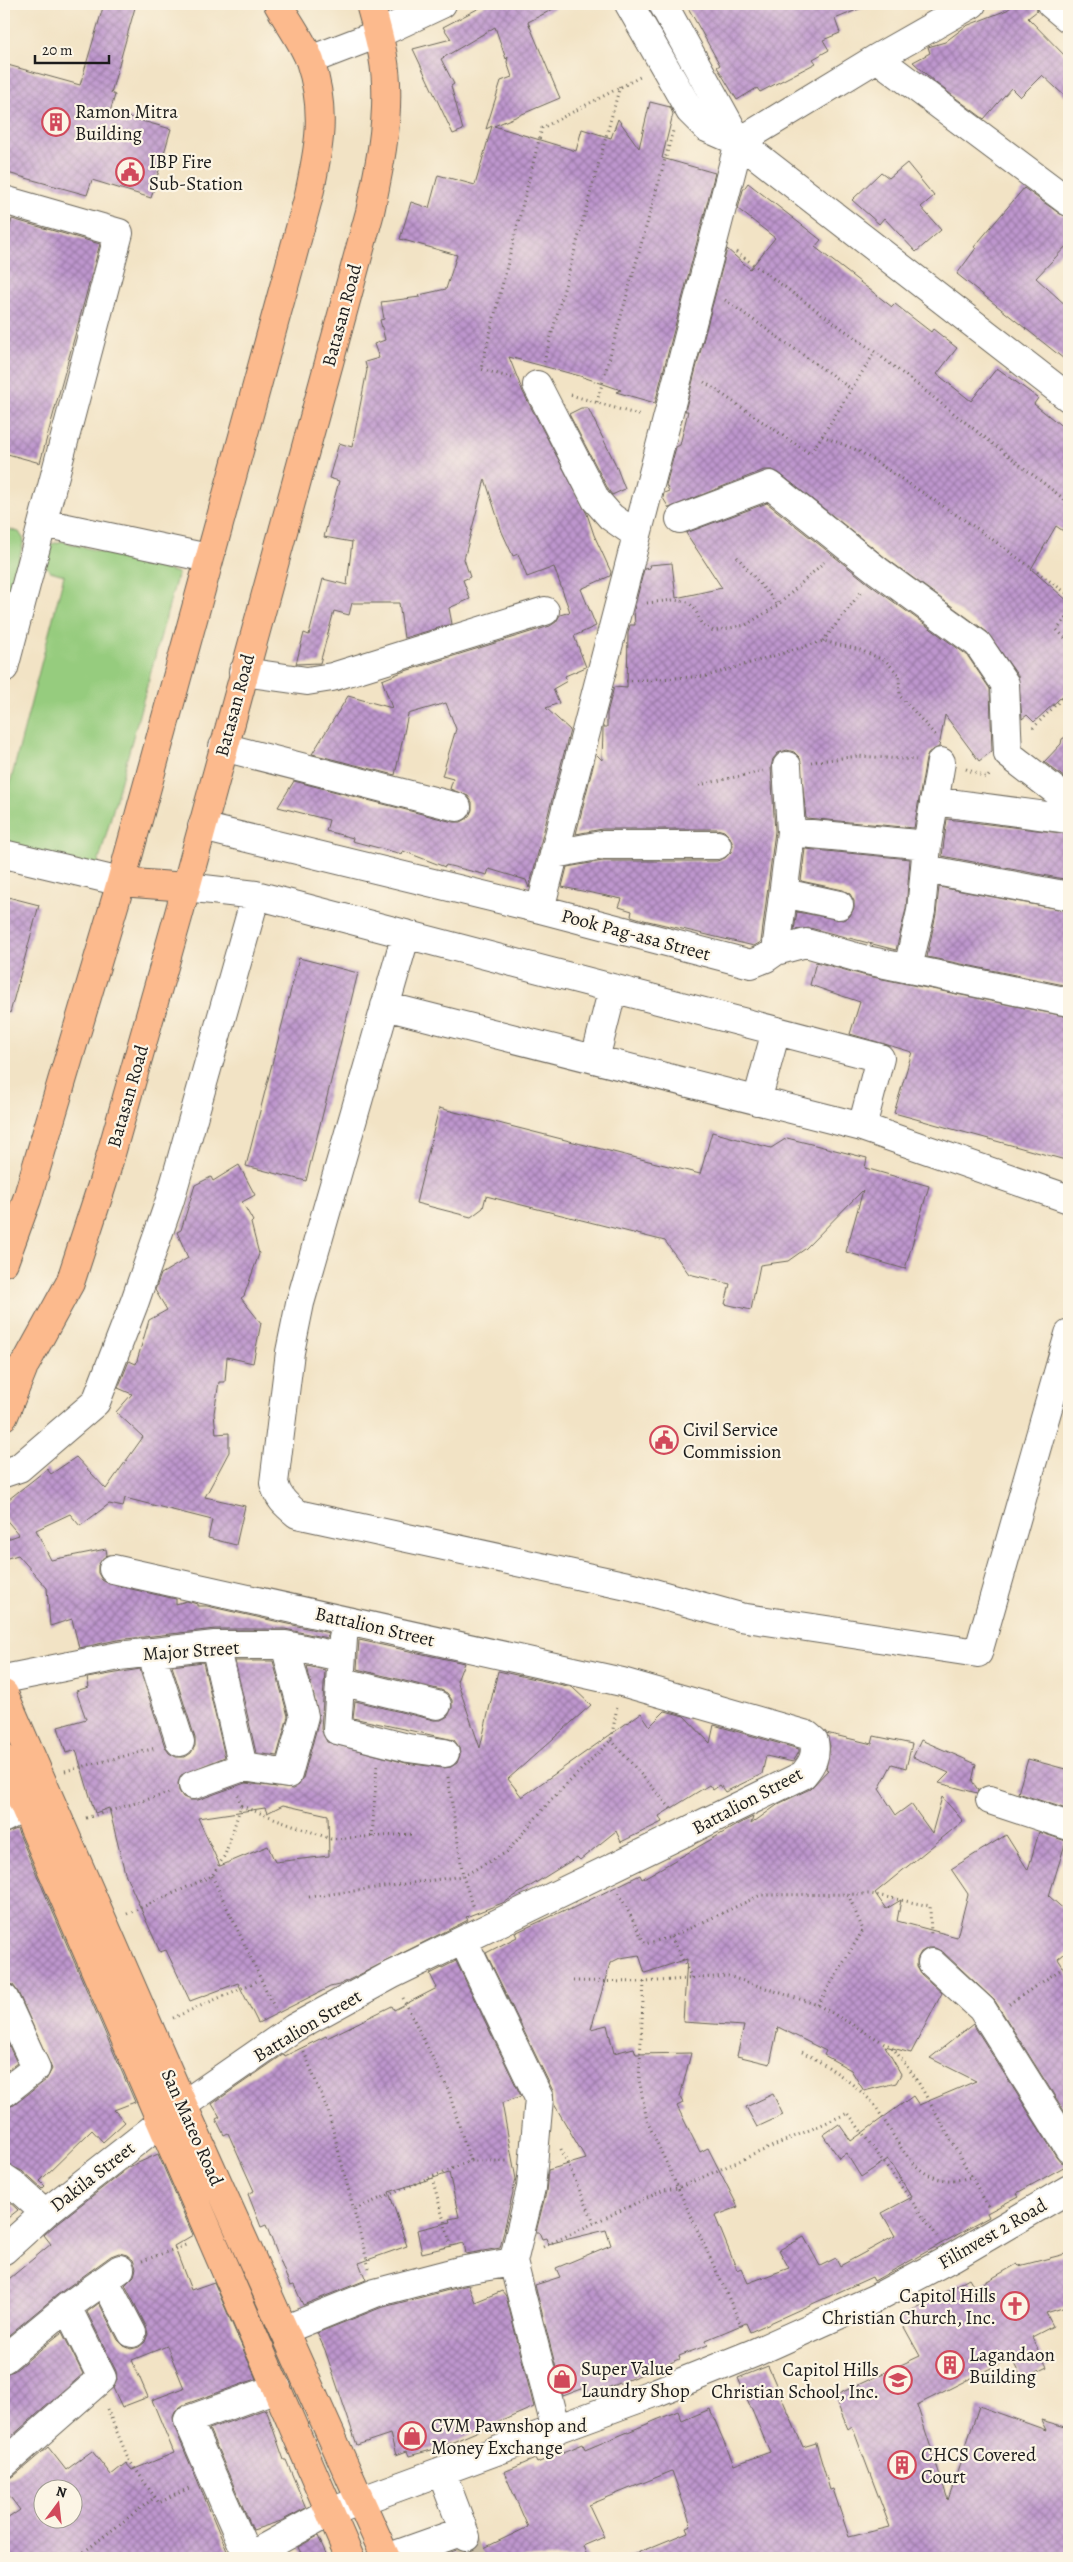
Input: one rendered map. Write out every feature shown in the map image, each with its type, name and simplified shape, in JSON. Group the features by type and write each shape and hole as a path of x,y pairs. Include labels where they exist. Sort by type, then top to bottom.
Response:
{"main road":[{"path":"4,1262 27,1200 121,882 208,558 308,199 320,143 322,115 310,60 278,4"},
{"name":"Batasan Road","path":"4,1385 26,1363 70,1283 103,1182 186,887 222,747 370,212 386,119 386,81 378,34 370,4"},
{"path":"121,882 186,887"},
{"path":"4,1416 26,1363"},
{"name":"San Mateo Road","path":"4,1694 183,2105 386,2558"},
{"name":"San Mateo Road","path":"6,1769 14,1812 160,2123 350,2558"}],"street":[{"path":"310,60 378,34 442,4"},
{"path":"628,4 682,99 697,120 707,128 739,142 1069,398"},
{"path":"540,909 739,142 663,4"},
{"path":"739,142 877,58 972,4"},
{"path":"1051,4 1069,19"},
{"path":"650,42 677,30"},
{"path":"877,58 1069,202"},
{"path":"4,200 119,232 4,668"},
{"path":"537,385 596,500 611,517 637,535"},
{"path":"680,519 770,485 878,571 978,644 1005,684 1008,754 1069,801"},
{"path":"42,523 208,558"},
{"path":"243,672 307,681 332,677 545,610"},
{"path":"222,747 457,808"},
{"path":"908,968 921,911 926,857 941,753"},
{"path":"776,951 791,832 787,766"},
{"path":"934,801 1069,819"},
{"name":"Pook Pag-asa Street","path":"202,826 540,909 751,964 766,958 776,951 806,943 908,968 1068,994"},
{"path":"791,832 926,857 1069,896"},
{"path":"554,854 602,846 716,845"},
{"path":"4,854 121,882"},
{"path":"186,887 256,895 880,1058 862,1127"},
{"path":"784,893 839,905"},
{"path":"4,1474 19,1468 96,1402 135,1301 170,1200 256,895"},
{"path":"406,934 300,1303 290,1352 274,1483 277,1494 283,1504 296,1514 632,1587 740,1617 978,1653 1069,1334"},
{"path":"595,1059 613,988"},
{"path":"385,1006 862,1127 1069,1199"},
{"path":"757,1101 776,1031"},
{"name":"Battalion Street","path":"113,1569 622,1682 807,1735 814,1741 816,1751 812,1764 803,1775 391,1975 291,2030 183,2105"},
{"path":"345,1619 338,1730 408,1748 444,1753"},
{"path":"215,1645 237,1768"},
{"name":"Major Street","path":"4,1679 119,1656 152,1652 215,1645 285,1646 437,1705"},
{"path":"193,1785 237,1768 288,1774 304,1716 285,1646"},
{"path":"152,1652 180,1742"},
{"path":"990,1800 1069,1826"},
{"path":"472,1936 539,2098 532,2188 513,2262 556,2430"},
{"path":"932,1963 982,2009 1069,2148"},
{"path":"4,1998 36,2068 4,2093"},
{"name":"Dakila Street","path":"4,2250 45,2213 183,2105"},
{"path":"4,2178 45,2213"},
{"name":"Filinvest 2 Road","path":"247,2558 330,2512 556,2430 754,2353 874,2299 952,2257 1069,2188"},
{"path":"284,2330 375,2293 458,2271 513,2262"},
{"path":"4,2360 67,2307 113,2275 132,2333"},
{"path":"4,2464 102,2378 67,2307"},
{"path":"247,2558 188,2420 277,2388"},
{"path":"386,2558 465,2534 441,2471"}],"path":[{"path":"481,368 542,128 663,66"},
{"path":"537,385 621,86"},
{"path":"596,402 682,99"},
{"path":"715,236 875,352 1069,503"},
{"path":"702,284 850,388"},
{"path":"680,366 810,454 850,388 875,352"},
{"path":"822,436 859,451 978,529 1069,595"},
{"path":"618,606 673,600 688,602 695,609 702,625 713,631 752,623 778,605 845,543"},
{"path":"737,556 778,605"},
{"path":"824,642 878,571"},
{"path":"1069,614 1057,630 1069,642"},
{"path":"599,682 707,676 824,642 860,650 886,661 899,675 900,696 941,753"},
{"path":"1008,754 1069,691"},
{"path":"699,785 787,766 858,756 941,753"},
{"path":"309,1897 463,1876 507,1852 551,1800 611,1740 622,1682"},
{"path":"611,1740 690,1830"},
{"path":"40,1777 180,1742"},
{"path":"444,1753 472,1936"},
{"path":"104,1925 212,1876 225,1856 241,1806 237,1768"},
{"path":"60,1826 193,1785"},
{"path":"241,1806 331,1839 413,1834"},
{"path":"607,1870 644,1944 671,1937 761,1895 871,1894 930,1906 932,1963"},
{"path":"212,1876 260,1980 291,2030 328,2111 355,2209 375,2293"},
{"path":"818,2005 863,1930 848,1894"},
{"path":"671,1937 692,1978"},
{"path":"988,2018 1069,1964"},
{"path":"391,1975 448,2089 470,2161"},
{"path":"572,1981 644,1982 728,1976 818,2005 893,2048 917,2080 1001,2227"},
{"path":"150,2029 260,1980"},
{"path":"644,1982 641,2088 647,2121 754,2353"},
{"path":"802,2052 820,2061 872,2102 908,2158 924,2175 955,2182 971,2177"},
{"path":"513,2262 664,2190 678,2188 848,2113 952,2257"},
{"path":"558,2142 594,2222"},
{"path":"355,2209 470,2161 533,2161"},
{"path":"432,2178 458,2271"},
{"path":"113,2275 210,2237"},
{"path":"96,2383 129,2460 159,2503 213,2476"},
{"path":"76,2558 155,2497"}],"green space":[{"path":"4,528 19,532 24,540 4,618"},
{"path":"62,541 178,573 97,868 4,842 4,807 64,575 50,571 45,565 49,545"}],"building":[{"path":"104,4 136,4 111,93 115,95 110,112 171,129 151,198 92,180 87,195 4,172 4,64 80,85"},
{"path":"487,4 563,4 528,22 560,98 494,126 576,151 582,129 611,138 618,119 639,148 650,102 670,107 673,114 662,158 715,173 655,403 616,392 621,390 580,376 509,357 523,392 587,514 594,535 611,572 610,576 581,589 596,626 574,636 586,667 565,676 567,681 553,689 559,703 546,708 570,730 529,888 526,880 489,869 487,875 446,865 445,867 403,851 402,854 352,841 353,838 326,831 329,820 278,807 294,781 453,822 461,822 468,818 472,810 472,802 468,796 450,789 453,779 442,776 456,729 446,703 408,714 395,775 312,754 348,696 392,708 382,680 550,626 556,622 560,615 570,612 554,567 527,577 518,554 513,556 502,532 485,479 464,559 470,577 463,580 470,599 449,608 452,624 404,638 399,603 352,603 349,615 334,611 320,663 296,664 304,633 309,635 323,579 347,585 352,542 324,537 339,481 329,478 339,443 352,447 367,370 365,362 379,358 374,344 385,340 380,320 384,319 381,302 420,297 419,295 446,289 457,255 400,239 411,202 429,208 438,175 475,185 492,126 486,129 501,81 512,77 507,62 508,57 506,59 495,27 441,59 454,84 451,86 463,130 453,134 413,49 451,39 443,27"},
{"path":"686,4 871,4 835,19 840,33 823,40 829,50 813,59 816,63 760,92 757,88 737,100 717,67 720,65"},
{"path":"1015,4 1036,4 1037,11 1028,18 1069,60 1069,100 1042,75 1020,97 1011,88 984,119 937,84 913,62 930,53 928,47 945,42 966,26 1007,10"},
{"path":"907,163 934,196 921,207 941,230 916,252 884,218 879,224 852,200 881,172 889,178"},
{"path":"748,183 821,240 815,247 892,307 895,304 931,332 933,329 957,348 937,374 971,401 997,368 1038,398 1034,404 1069,432 1069,535 1056,526 1031,569 1069,602 1069,690 1034,722 1027,715 1022,719 1018,676 987,632 887,559 779,473 772,470 764,470 669,508 663,498 664,493 669,491 666,485 676,447 680,445 688,411 685,411 727,249 750,269 775,238 738,209 743,190"},
{"path":"1024,188 1060,214 1069,217 1069,243 1036,278 1069,308 1069,363 957,274 976,248 974,247"},
{"path":"12,219 100,244 40,463 4,453 4,248"},
{"path":"581,408 588,408 615,463 625,489 612,495 569,414"},
{"path":"767,503 869,584 967,655 990,689 992,751 979,761 945,715 939,747 929,752 926,759 914,828 806,818 800,758 794,752 787,750 778,753 773,759 771,767 775,831 761,942 754,946 644,920 631,916 632,911 619,907 622,899 562,887 567,867 603,861 717,861 725,858 731,852 733,845 730,837 724,831 717,829 602,829 576,834 596,754 602,760 603,727 607,727 607,713 614,687 627,688 628,633 630,625 635,625 634,610 644,569 650,568 649,565 672,563 676,598 722,588 686,533"},
{"path":"1069,735 1069,781 1044,762 1061,744 1062,739"},
{"path":"947,819 1069,834 1069,880 942,856"},
{"path":"805,849 910,859 906,909 896,950 810,928 794,930 797,912 843,920 850,916 854,908 854,901 850,894 843,890 801,881"},
{"path":"939,887 1069,911 1069,986 927,957 936,914"},
{"path":"4,896 39,905 10,1013 4,1012"},
{"path":"299,958 358,973 306,1181 246,1166"},
{"path":"816,962 863,975 1069,1017 1069,1161 894,1113 912,1052 850,1034 860,1002 810,985"},
{"path":"439,1108 700,1174 712,1132 771,1148 787,1138 867,1158 865,1168 929,1186 905,1269 846,1252 863,1190 805,1249 788,1261 760,1265 751,1310 725,1304 730,1284 689,1274 665,1241 486,1196 483,1208 471,1217 416,1203"},
{"path":"239,1165 255,1195 242,1202 253,1221 251,1223 259,1254 244,1296 241,1298 261,1323 253,1363 227,1357 225,1382 219,1382 214,1413 216,1434 229,1433 229,1452 205,1497 245,1506 236,1545 208,1538 212,1520 125,1498 123,1507 109,1504 80,1526 70,1514 36,1530 51,1560 106,1549 107,1555 98,1565 98,1573 102,1580 109,1584 176,1599 176,1604 187,1601 197,1604 197,1606 207,1606 329,1633 327,1638 285,1629 215,1629 117,1640 79,1648 72,1619 50,1626 47,1588 18,1555 4,1559 4,1540 19,1535 4,1517 4,1503 47,1469 51,1474 76,1457 106,1489 143,1437 116,1412 132,1394 118,1388 129,1361 136,1364 149,1320 167,1310 155,1290 161,1274 188,1258 177,1232 181,1230 195,1185 211,1177 213,1181"},
{"path":"359,1640 464,1663 457,1681 480,1748 498,1671 572,1687 591,1705 508,1779 522,1797 641,1713 650,1726 665,1711 684,1716 710,1743 714,1725 799,1749 799,1752 793,1762 766,1756 762,1774 725,1792 720,1785 713,1790 709,1785 659,1816 662,1822 621,1842 616,1831 580,1860 577,1857 505,1902 466,1917 468,1920 339,1985 330,1987 258,2023 238,1983 190,2001 166,1950 160,1952 125,1873 109,1808 95,1813 76,1750 66,1753 58,1727 86,1719 76,1691 89,1687 87,1678 140,1669 165,1747 169,1753 176,1757 185,1757 191,1753 195,1746 195,1738 172,1666 203,1662 225,1757 181,1775 178,1783 179,1791 183,1797 190,1800 198,1800 245,1783 293,1789 299,1785 303,1778 319,1720 307,1666 325,1670 321,1729 327,1742 406,1763 443,1768 451,1767 457,1763 460,1755 459,1747 454,1740 353,1718 355,1701 434,1720 441,1720 448,1716 452,1708 452,1700 447,1693 357,1669","holes":["283,1805 328,1815 329,1856 275,1862 268,1846 220,1866 198,1818 265,1808 267,1813"]},
{"path":"235,1661 273,1661 288,1716 277,1756 256,1753"},
{"path":"826,1733 872,1744 874,1736 912,1744 906,1768 892,1764 879,1789 896,1815 911,1804 932,1833 942,1797 963,1821 875,1893 886,1909 901,1900 897,1921 957,1937 968,1894 951,1869 1006,1835 1028,1870 1039,1832 1066,1841 1049,1896 1069,1914 1069,1950 1058,1959 1069,1976 1069,2119 995,2001 943,1952 935,1948 928,1948 921,1952 917,1959 917,1967 921,1974 942,1993 911,2053 885,2046 901,2074 896,2083 864,2091 851,2070 824,2055 826,2051 778,2027 770,2064 737,2056 744,2026 683,2022 687,1959 645,1973 639,1955 620,1958 610,1963 591,2029 607,2025 614,2053 634,2048 636,2054 691,2053 680,2097 683,2103 677,2106 700,2152 708,2148 738,2207 715,2216 737,2270 741,2268 748,2283 789,2268 779,2250 804,2237 820,2266 836,2258 840,2266 895,2236 882,2213 912,2197 888,2159 861,2177 846,2153 839,2158 823,2135 839,2124 851,2141 913,2096 919,2105 976,2081 930,2058 973,2024 1056,2156 1061,2162 1069,2164 1017,2193 1019,2196 987,2213 989,2217 874,2281 872,2277 750,2332 746,2323 706,2340 708,2345 679,2356 680,2359 590,2395 587,2387 563,2396 535,2285 560,2277 556,2268 611,2245 606,2230 548,2244 546,2238 542,2239 539,2232 536,2232 546,2192 548,2170 586,2159 554,2104 553,2091 486,1953 517,1937 515,1933 567,1909 567,1911 640,1875 642,1879 740,1823 753,1817 751,1824 780,1803 810,1789 828,1770 826,1769 830,1746"},
{"path":"921,1740 976,1764 972,1781 978,1790 977,1793 939,1783 949,1773 913,1757"},
{"path":"1028,1759 1069,1770 1069,1810 1018,1793"},
{"path":"17,1829 135,2102 114,2110 125,2122 103,2142 92,2130 40,2181 45,2186 42,2189 22,2171 4,2163 4,2108 14,2105 46,2080 52,2069 18,1992 13,1985 4,1983 4,1834"},
{"path":"456,1961 521,2096 502,2103 516,2179 500,2248 466,2254 464,2243 422,2253 417,2230 450,2222 449,2219 459,2217 449,2173 389,2192 407,2246 359,2263 366,2280 303,2305 294,2285 290,2286 266,2225 261,2227 248,2194 254,2191 228,2133 224,2135 216,2119 220,2117 212,2104 284,2054 285,2056 326,2036 327,2038 392,2006 394,2010 437,1988 430,1974"},
{"path":"4,2035 17,2063 4,2073"},
{"path":"773,2094 783,2115 757,2127 746,2107"},
{"path":"158,2154 193,2235 174,2246 191,2290 214,2282 256,2379 183,2405 176,2410 173,2417 174,2426 230,2558 4,2558 4,2521 20,2510 4,2489 4,2479 14,2476 48,2447 66,2470 92,2451 111,2475 126,2463 132,2470 174,2453 152,2400 184,2388 167,2346 132,2360 148,2397 122,2407 113,2388 117,2380 116,2371 87,2312 99,2303 118,2340 124,2346 131,2349 139,2347 145,2342 148,2334 146,2326 125,2285 134,2276 136,2268 133,2260 127,2255 119,2253 111,2256 57,2295 4,2339 4,2283 51,2244 44,2235 129,2167"},
{"path":"4,2197 18,2210 4,2221"},
{"path":"1069,2253 1069,2306 1046,2313 1053,2326 1032,2337 1047,2367 1022,2379 1011,2358 917,2405 948,2500 979,2406 1046,2430 1041,2420 1069,2428 1069,2558 625,2558 688,2532 686,2527 691,2525 672,2471 589,2505 604,2537 583,2546 588,2558 433,2558 457,2550 471,2552 480,2542 484,2548 528,2527 504,2472 535,2459 537,2463 583,2444 585,2450 678,2411 682,2421 710,2409 734,2465 770,2452 738,2378 768,2366 803,2447 816,2443 830,2490 833,2489 849,2537 890,2527 852,2426 848,2429 834,2396 920,2356 899,2318 969,2278 975,2288 1017,2264 1019,2266"},
{"path":"468,2285 475,2302 502,2291 506,2296 534,2407 439,2448 409,2456 407,2451 396,2455 390,2434 357,2445 325,2350 317,2333 380,2308"},
{"path":"62,2332 83,2374 4,2443 4,2374 14,2371"},
{"path":"266,2409 284,2460 286,2460 306,2508 281,2521 253,2530 209,2429"},
{"path":"318,2536 328,2558 303,2558 298,2547"}],"tunnel":[{"path":"466,2537 474,2558"}],"place":[{"name":"Ramon Mitra Building","path":"56,122"},
{"name":"IBP Fire Sub-Station","path":"130,172"},
{"name":"Civil Service Commission","path":"664,1440"},
{"name":"Capitol Hills Christian Church, Inc.","path":"1015,2306"},
{"name":"Lagandaon Building","path":"950,2365"},
{"name":"Super Value Laundry Shop","path":"562,2379"},
{"name":"Capitol Hills Christian School, Inc.","path":"898,2380"},
{"name":"CVM Pawnshop and Money Exchange","path":"412,2436"},
{"name":"CHCS Covered Court","path":"902,2465"}]}
